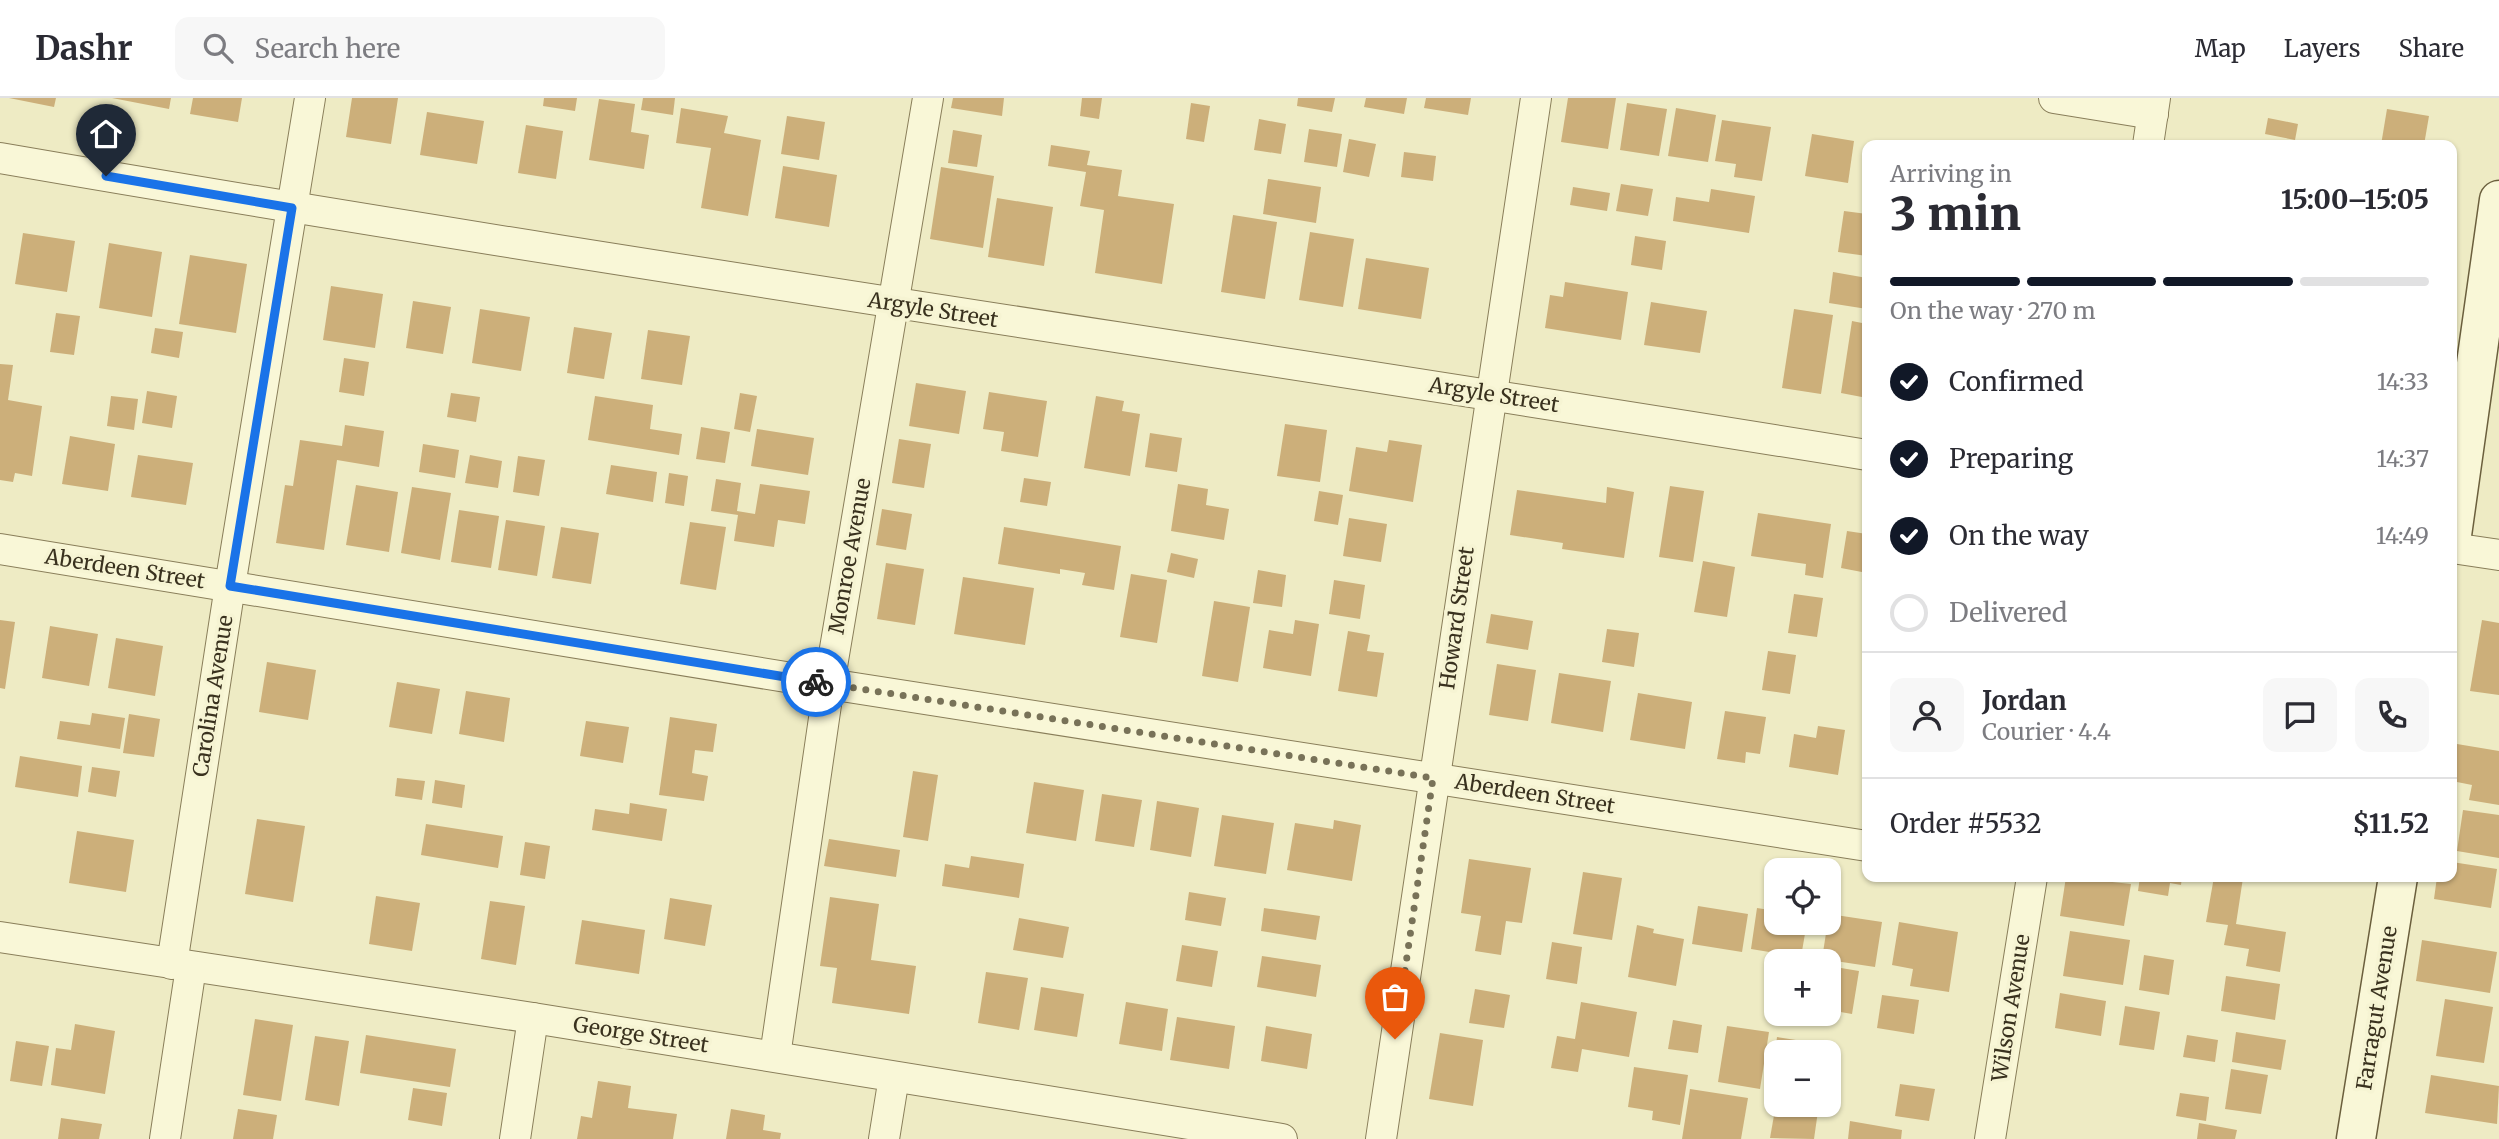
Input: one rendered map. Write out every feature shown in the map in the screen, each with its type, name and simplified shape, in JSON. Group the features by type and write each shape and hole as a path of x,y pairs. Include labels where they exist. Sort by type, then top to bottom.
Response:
{"street":[{"name":"Carolina Avenue","path":"165,1139 182,965 230,586 310,98"},
{"name":"Monroe Avenue","path":"775,1056 829,684 928,98"},
{"name":"Howard Street","path":"1381,1139 1536,98"},
{"path":"2054,98 2154,106 2149,140"},
{"name":"Argyle Street","path":"0,158 292,208 893,304 1490,394 1862,454"},
{"path":"2457,499 2499,200"},
{"name":"Aberdeen Street","path":"0,549 829,684 1862,845"},
{"path":"2457,549 2499,555"},
{"name":"Wilson Avenue","path":"1990,1139 2031,882"},
{"name":"Farragut Avenue","path":"2356,1139 2397,882"},
{"name":"George Street","path":"0,937 775,1056 1265,1138"},
{"path":"515,1139 533,1018"},
{"path":"884,1139 894,1077"}],"building":[{"path":"9,98 56,98 54,107"},
{"path":"112,98 171,98 169,109"},
{"path":"193,98 242,98 238,122 190,114"},
{"path":"352,98 398,98 391,144 346,137"},
{"path":"544,98 577,98 575,111 543,106"},
{"path":"643,98 675,98 673,115 641,110"},
{"path":"953,98 1004,98 1002,116 951,108"},
{"path":"1082,98 1102,98 1099,119 1080,116"},
{"path":"1298,98 1335,98 1332,112 1297,106"},
{"path":"1366,98 1407,98 1404,114 1364,107"},
{"path":"1426,98 1471,98 1468,115 1424,108"},
{"path":"1568,98 1616,98 1608,149 1561,142"},
{"path":"599,99 635,104 631,132 649,135 644,169 589,160"},
{"path":"1191,103 1210,106 1204,142 1186,139"},
{"path":"1627,103 1667,109 1659,156 1620,150"},
{"path":"681,108 728,116 724,133 761,140 748,216 701,208 711,148 676,143"},
{"path":"1676,108 1716,115 1708,162 1668,156"},
{"path":"2387,109 2429,116 2425,140 2382,140"},
{"path":"427,112 484,121 477,164 420,155"},
{"path":"787,116 825,122 819,160 781,154"},
{"path":"2268,118 2298,124 2295,140 2265,134"},
{"path":"1259,119 1286,124 1281,154 1254,150"},
{"path":"1722,120 1771,127 1762,181 1734,177 1736,164 1715,161"},
{"path":"526,125 563,131 556,179 518,173"},
{"path":"1309,129 1342,134 1337,167 1304,162"},
{"path":"953,130 982,135 977,167 948,163"},
{"path":"1812,134 1854,141 1848,183 1805,176"},
{"path":"1349,139 1376,144 1369,177 1343,172"},
{"path":"1051,145 1090,151 1087,165 1122,170 1118,196 1174,204 1162,284 1095,273 1104,210 1080,206 1086,172 1048,166"},
{"path":"1404,152 1436,156 1433,181 1401,177"},
{"path":"783,166 837,175 829,227 775,218"},
{"path":"941,167 994,176 983,248 930,239"},
{"path":"1268,179 1321,187 1316,223 1263,214"},
{"path":"1621,184 1653,189 1648,216 1616,211"},
{"path":"1573,187 1610,193 1607,211 1570,205"},
{"path":"1711,189 1755,196 1749,233 1673,221 1676,197 1709,202"},
{"path":"997,198 1053,207 1044,266 988,257"},
{"path":"1844,211 1862,213 1862,255 1838,252"},
{"path":"1233,215 1277,222 1265,299 1221,292"},
{"path":"1310,232 1354,239 1343,307 1299,300"},
{"path":"23,233 75,241 67,292 15,284"},
{"path":"1635,236 1666,241 1662,270 1631,265"},
{"path":"109,243 162,252 152,317 99,308"},
{"path":"190,255 247,264 236,333 179,324"},
{"path":"1366,258 1429,268 1421,319 1358,309"},
{"path":"1833,272 1862,277 1862,308 1829,303"},
{"path":"1565,282 1628,292 1621,340 1545,328 1550,295 1563,297"},
{"path":"331,286 383,294 375,348 323,340"},
{"path":"413,301 451,307 443,354 406,348"},
{"path":"1651,302 1707,311 1700,353 1644,345"},
{"path":"480,309 530,317 521,371 472,363"},
{"path":"1794,309 1833,315 1821,394 1782,388"},
{"path":"56,313 80,316 74,355 50,352"},
{"path":"1852,321 1862,323 1862,397 1841,393"},
{"path":"574,327 612,333 604,379 567,373"},
{"path":"155,328 183,332 179,358 151,353"},
{"path":"648,330 690,336 682,385 641,379"},
{"path":"344,358 369,362 364,396 339,392"},
{"path":"0,364 13,365 8,400 42,406 32,476 15,473 13,482 0,480"},
{"path":"916,383 966,391 959,434 909,426"},
{"path":"147,391 177,396 172,428 142,423"},
{"path":"989,392 1047,401 1038,457 1001,451 1004,432 983,429"},
{"path":"451,393 480,397 476,422 447,417"},
{"path":"740,393 757,396 750,432 734,429"},
{"path":"111,396 138,399 134,430 107,426"},
{"path":"595,396 653,405 650,429 682,434 679,455 588,440"},
{"path":"1096,396 1124,401 1122,411 1140,414 1130,476 1084,468"},
{"path":"1285,424 1327,430 1320,482 1277,476"},
{"path":"345,425 384,431 379,467 337,460 324,550 276,543 285,485 293,486 300,440 342,446"},
{"path":"701,427 730,432 725,463 696,459"},
{"path":"757,429 814,438 808,475 751,466"},
{"path":"1150,433 1182,438 1177,472 1145,467"},
{"path":"70,436 115,444 108,491 62,484"},
{"path":"899,439 931,444 924,488 892,483"},
{"path":"1389,440 1422,445 1413,502 1349,491 1356,447 1387,452"},
{"path":"423,444 459,450 455,478 419,472"},
{"path":"138,455 193,463 186,505 131,497"},
{"path":"470,455 502,461 498,488 465,483"},
{"path":"518,456 545,460 539,496 513,492"},
{"path":"611,465 657,472 653,502 606,494"},
{"path":"669,473 688,476 684,506 665,503"},
{"path":"1024,478 1051,482 1047,506 1020,502"},
{"path":"716,479 741,483 737,511 755,514 760,484 810,491 805,524 778,520 774,547 734,541 738,515 711,511"},
{"path":"1178,484 1208,489 1206,505 1229,509 1224,540 1171,531"},
{"path":"356,485 398,492 389,552 346,545"},
{"path":"1670,486 1704,491 1693,562 1659,557"},
{"path":"412,487 451,493 440,560 401,553"},
{"path":"1607,487 1634,492 1624,558 1562,549 1563,543 1510,535 1517,490 1606,503"},
{"path":"1319,491 1343,495 1338,525 1314,521"},
{"path":"882,509 912,514 906,550 876,545"},
{"path":"459,510 499,516 491,568 451,562"},
{"path":"1758,513 1831,524 1823,578 1805,575 1806,564 1751,556"},
{"path":"1349,518 1387,524 1381,562 1343,556"},
{"path":"506,520 545,526 537,576 498,570"},
{"path":"690,522 726,527 716,590 680,584"},
{"path":"561,527 599,533 591,584 552,578"},
{"path":"1004,527 1121,546 1114,590 1082,585 1085,573 1060,569 1060,574 998,564"},
{"path":"1847,531 1862,533 1862,572 1841,568"},
{"path":"1171,553 1198,559 1194,578 1167,572"},
{"path":"1703,561 1735,567 1727,617 1694,612"},
{"path":"886,563 924,569 915,625 877,619"},
{"path":"1258,570 1286,575 1282,607 1253,603"},
{"path":"1131,574 1167,580 1157,643 1120,637"},
{"path":"963,577 1034,588 1025,645 954,634"},
{"path":"1334,580 1365,585 1360,619 1329,614"},
{"path":"1794,594 1823,598 1817,637 1788,633"},
{"path":"1214,601 1250,607 1238,682 1202,676"},
{"path":"1491,614 1533,621 1528,650 1486,643"},
{"path":"0,620 15,622 5,689 0,688"},
{"path":"1295,620 1319,624 1311,676 1263,668 1269,630 1293,634"},
{"path":"2482,620 2499,623 2499,695 2470,691"},
{"path":"50,626 98,634 89,686 42,678"},
{"path":"1607,629 1639,633 1634,667 1602,662"},
{"path":"1348,631 1370,635 1367,651 1384,653 1377,697 1338,691"},
{"path":"116,638 163,646 155,696 108,688"},
{"path":"1768,651 1796,655 1790,694 1762,690"},
{"path":"267,662 316,670 308,720 259,712"},
{"path":"1497,664 1536,670 1528,721 1489,715"},
{"path":"1559,673 1611,681 1603,732 1551,723"},
{"path":"397,682 440,689 432,734 389,727"},
{"path":"466,691 510,698 504,742 459,734"},
{"path":"1638,693 1692,702 1685,749 1630,740"},
{"path":"1725,711 1766,717 1760,754 1746,752 1745,763 1717,759"},
{"path":"92,713 125,718 120,749 57,739 60,721 90,725"},
{"path":"129,714 160,719 154,757 123,753"},
{"path":"670,717 717,724 713,752 695,750 692,773 708,776 704,801 659,795"},
{"path":"586,721 629,727 623,763 580,756"},
{"path":"1818,726 1845,730 1838,775 1789,767 1794,734 1816,738"},
{"path":"2457,744 2499,751 2499,805 2469,800 2472,785 2457,782"},
{"path":"20,756 82,766 78,797 15,787"},
{"path":"92,767 120,771 116,797 88,792"},
{"path":"913,771 938,775 928,841 903,837"},
{"path":"397,778 425,781 422,800 395,796"},
{"path":"435,780 465,785 462,808 432,803"},
{"path":"1034,782 1084,790 1076,841 1026,833"},
{"path":"1102,794 1142,800 1134,847 1095,841"},
{"path":"1157,801 1199,808 1191,857 1150,850"},
{"path":"630,803 667,809 662,841 592,830 595,809 629,814"},
{"path":"2463,810 2499,815 2499,858 2457,851"},
{"path":"1222,815 1274,823 1266,874 1214,866"},
{"path":"257,819 305,826 293,902 245,894"},
{"path":"1334,820 1361,825 1352,881 1287,870 1295,823 1333,829"},
{"path":"426,824 503,836 498,868 421,855"},
{"path":"77,831 134,840 126,892 69,883"},
{"path":"829,839 900,850 896,877 824,866"},
{"path":"525,842 550,846 545,879 520,875"},
{"path":"971,856 1024,864 1019,898 942,886 945,864 969,868"},
{"path":"1469,859 1531,868 1522,923 1506,921 1501,955 1475,951 1481,916 1461,913"},
{"path":"2457,863 2497,869 2491,908 2434,899 2436,882 2457,882"},
{"path":"1583,872 1622,878 1612,940 1573,934"},
{"path":"2065,882 2131,884 2124,926 2060,916"},
{"path":"2139,882 2181,882 2181,885 2170,883 2168,896 2138,891"},
{"path":"2213,882 2242,882 2236,924 2286,932 2280,972 2246,966 2249,949 2224,945 2228,925 2206,922"},
{"path":"1189,892 1226,898 1221,926 1185,920"},
{"path":"376,896 420,903 412,951 369,944"},
{"path":"830,897 879,904 871,960 916,966 909,1014 832,1003 837,968 820,966"},
{"path":"670,898 712,905 705,946 664,939"},
{"path":"490,901 525,906 516,965 481,959"},
{"path":"1698,906 1748,914 1742,952 1692,944"},
{"path":"1264,908 1320,916 1316,940 1261,931"},
{"path":"1757,908 1764,909 1764,935 1805,935 1802,949 1751,949"},
{"path":"1841,916 1882,922 1875,967 1841,962 1841,949 1824,949 1826,935 1841,935"},
{"path":"1019,918 1069,927 1063,958 1013,950"},
{"path":"582,920 645,930 639,974 575,964"},
{"path":"1899,922 1958,932 1949,992 1910,986 1913,969 1892,965"},
{"path":"1637,925 1654,929 1653,933 1684,939 1676,986 1628,977"},
{"path":"2070,931 2130,940 2123,985 2063,976"},
{"path":"2422,940 2497,952 2490,993 2416,981"},
{"path":"1552,942 1582,947 1577,984 1546,979"},
{"path":"1182,945 1218,951 1212,987 1176,981"},
{"path":"2144,955 2174,960 2169,995 2139,990"},
{"path":"1262,956 1321,965 1316,997 1257,987"},
{"path":"1841,968 1859,971 1852,1014 1841,1012"},
{"path":"986,972 1028,978 1019,1030 978,1023"},
{"path":"2226,976 2280,984 2275,1020 2221,1011"},
{"path":"1041,987 1084,994 1077,1037 1034,1030"},
{"path":"1475,989 1510,995 1504,1028 1469,1023"},
{"path":"2060,993 2106,1001 2101,1036 2055,1028"},
{"path":"1882,995 1919,1000 1914,1034 1877,1028"},
{"path":"2445,999 2493,1007 2484,1063 2436,1056"},
{"path":"1126,1002 1168,1009 1162,1051 1119,1044"},
{"path":"1581,1002 1637,1012 1629,1057 1582,1049 1578,1072 1551,1068 1557,1036 1575,1039"},
{"path":"2125,1006 2160,1012 2154,1050 2119,1045"},
{"path":"1177,1017 1235,1026 1229,1069 1170,1060"},
{"path":"255,1019 293,1025 281,1101 243,1095"},
{"path":"1673,1020 1702,1025 1698,1053 1668,1049"},
{"path":"75,1024 115,1031 105,1094 51,1085 56,1048 71,1050"},
{"path":"1266,1026 1312,1034 1307,1069 1261,1061"},
{"path":"1727,1026 1769,1032 1768,1040 1764,1040 1760,1089 1718,1082"},
{"path":"2236,1032 2286,1040 2281,1070 2232,1062"},
{"path":"1440,1033 1483,1040 1473,1106 1429,1099"},
{"path":"366,1035 456,1049 450,1087 360,1073"},
{"path":"2187,1035 2218,1040 2215,1062 2183,1057"},
{"path":"315,1036 349,1041 339,1106 305,1100"},
{"path":"16,1041 49,1046 42,1086 10,1081"},
{"path":"1634,1067 1688,1075 1680,1125 1652,1120 1653,1111 1628,1107"},
{"path":"2231,1069 2268,1075 2261,1114 2225,1109"},
{"path":"2431,1075 2499,1086 2497,1124 2425,1113"},
{"path":"598,1081 631,1086 628,1108 677,1114 673,1139 577,1139 581,1116 592,1118"},
{"path":"1900,1084 1935,1089 1929,1121 1895,1116"},
{"path":"413,1088 447,1093 442,1126 408,1120"},
{"path":"1690,1089 1748,1098 1741,1139 1682,1139"},
{"path":"2180,1093 2209,1097 2206,1121 2176,1116"},
{"path":"238,1109 277,1115 273,1139 233,1139"},
{"path":"731,1109 765,1115 763,1130 781,1133 780,1139 726,1139"},
{"path":"1774,1117 1817,1117 1814,1139 1770,1138"},
{"path":"61,1118 102,1124 99,1139 58,1139"},
{"path":"1850,1121 1902,1130 1901,1139 1848,1139"},
{"path":"2199,1123 2237,1130 2235,1139 2197,1139"}],"way so far":[{"path":"816,682 1433,778 1395,1039"}],"route":[{"path":"106,176 292,208 230,586 816,682"}]}
